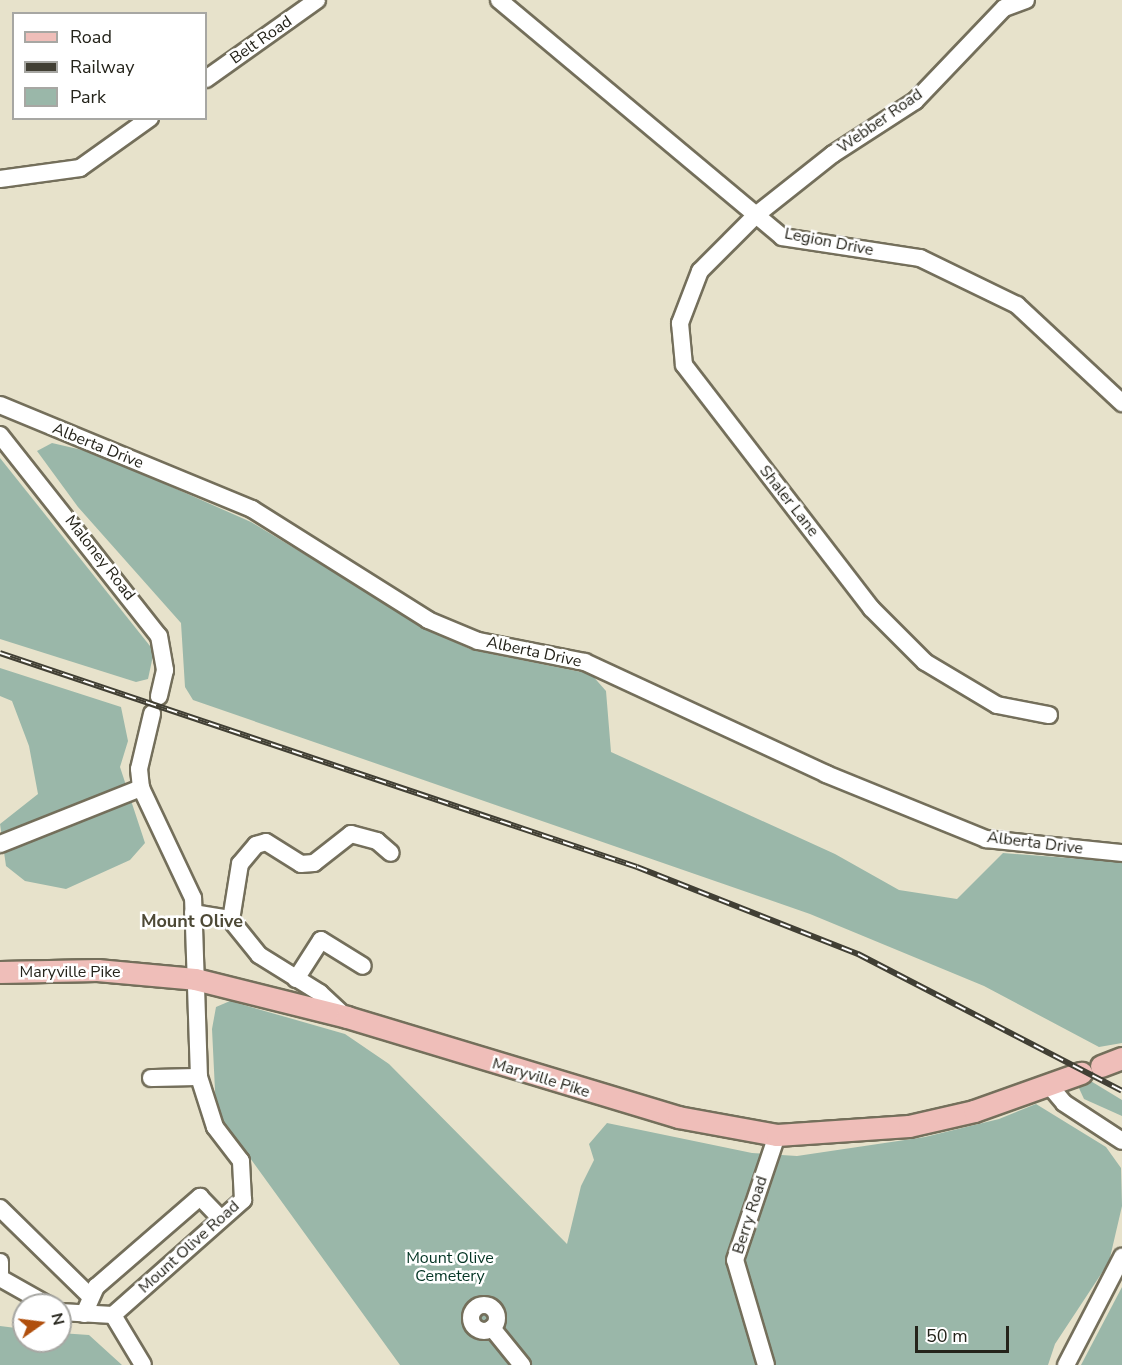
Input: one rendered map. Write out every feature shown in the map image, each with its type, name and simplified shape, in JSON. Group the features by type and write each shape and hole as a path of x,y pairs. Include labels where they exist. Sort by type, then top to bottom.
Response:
{"main road":[{"name":"Maryville Pike","path":"0,972 97,970 195,979 347,1017 678,1117 777,1135 909,1126 1049,1085 1082,1073"},
{"path":"1101,1066 1122,1058"}],"street":[{"name":"Belt Road","path":"207,78 317,0"},
{"name":"Legion Drive","path":"499,0 782,237 920,258 1017,305 1122,403"},
{"name":"Webber Road","path":"756,215 833,154 915,101 1004,8 1026,0"},
{"path":"0,179 80,168 147,120"},
{"name":"Shaler Lane","path":"756,215 700,270 680,323 684,365 871,608 925,662 996,705 1049,715"},
{"name":"Alberta Drive","path":"0,405 252,509 428,620 478,641 585,662 826,774 986,839 1122,853"},
{"name":"Maloney Road","path":"0,435 159,636 165,670 159,696"},
{"path":"152,714 139,769 141,788 186,879 193,913 195,979"},
{"path":"0,844 141,788"},
{"path":"231,920 240,864 256,845 266,842 301,864 314,863 351,834 377,841 391,853"},
{"path":"193,913 231,920 259,955 347,1017"},
{"path":"296,979 321,940 363,966"},
{"name":"Mount Olive Road","path":"113,1315 243,1200 241,1161 215,1127 199,1077 195,979"},
{"path":"151,1078 199,1077"},
{"path":"1049,1085 1064,1103 1122,1141"},
{"name":"Berry Road","path":"766,1365 735,1260 777,1135"},
{"path":"84,1314 96,1287 201,1197 221,1219"},
{"path":"0,1208 91,1297"},
{"path":"1066,1365 1122,1257"},
{"path":"0,1262 0,1273"},
{"path":"0,1278 27,1293"},
{"path":"72,1313 113,1315 143,1365"},
{"path":"512,1365 492,1328 522,1365"}],"green space":[{"path":"52,443 95,453 251,522 433,632 472,650 591,674 606,691 611,752 835,854 899,890 957,899 1003,853 1122,862 1122,1043 1099,1047 984,986 810,914 193,700 185,687 181,623 78,507 37,451"},
{"path":"0,458 154,651 148,679 136,682 0,639"},
{"path":"0,668 121,707 128,741 120,767 145,843 130,860 66,889 25,881 6,866 0,824 38,794 29,746 12,701 0,696"},
{"name":"Mount Olive Cemetery","path":"230,1001 345,1034 389,1064 567,1244 581,1186 594,1160 589,1144 607,1123 752,1153 797,1156 925,1137 999,1119 1036,1104 1106,1147 1121,1168 1122,1206 1109,1262 1055,1344 1048,1365 400,1365 216,1111 212,1029 216,1007"},
{"path":"1089,1080 1122,1100 1122,1116 1084,1099 1078,1086"},
{"path":"1122,1287 1122,1365 1081,1365"},
{"path":"0,1326 12,1328 12,1353 72,1353 72,1334 89,1335 122,1365 0,1365"}],"railway":[{"path":"0,653 637,867 858,954 1122,1091"}],"district":[{"name":"Mount Olive","path":"192,921"}]}
